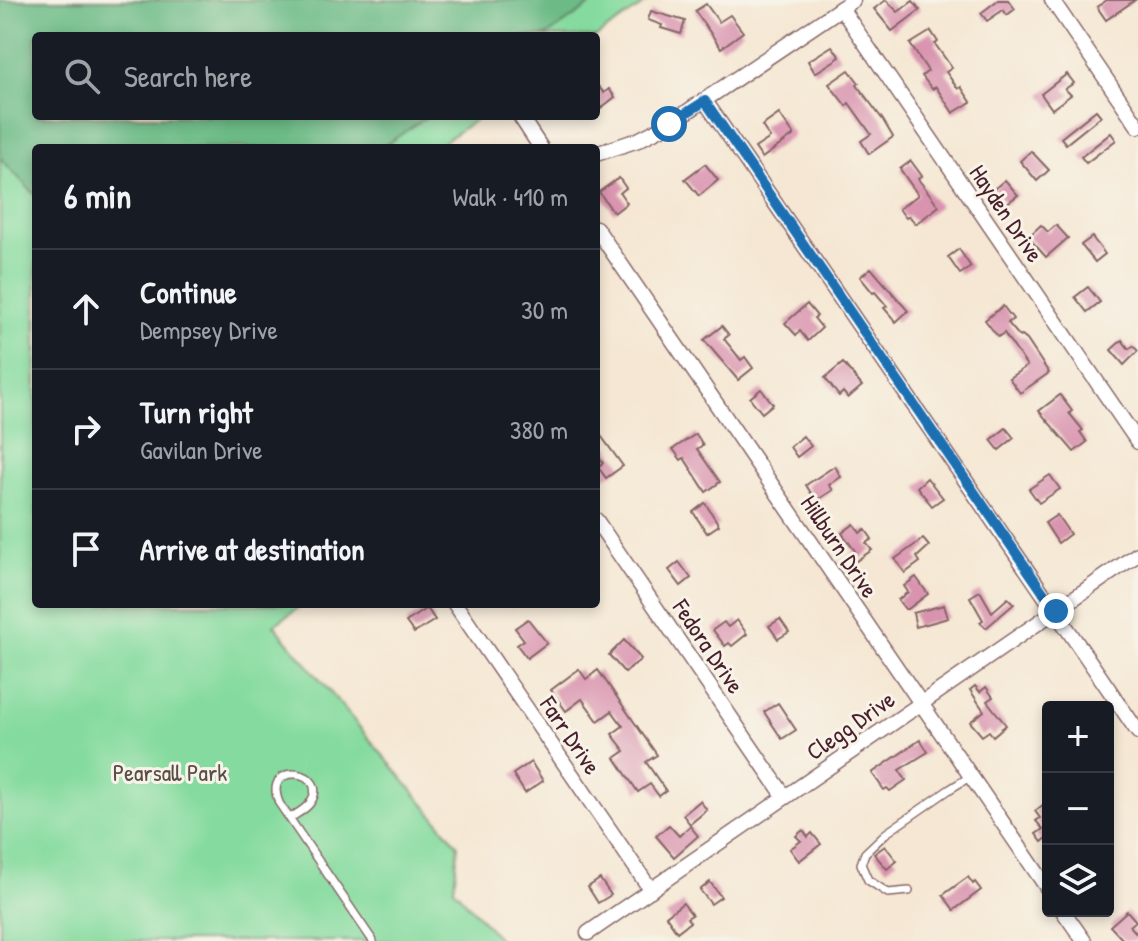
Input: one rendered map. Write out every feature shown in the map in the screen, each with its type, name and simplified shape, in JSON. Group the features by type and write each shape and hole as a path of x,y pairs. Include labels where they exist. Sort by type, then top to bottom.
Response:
{"street":[{"path":"1052,0 1138,126"},
{"path":"600,153 650,134 705,101 847,4"},
{"name":"Hayden Drive","path":"847,4 1138,442"},
{"path":"705,101 1138,732"},
{"path":"523,120 538,144"},
{"name":"Hillburn Drive","path":"600,234 1042,880"},
{"name":"Fedora Drive","path":"600,526 785,797"},
{"name":"Clegg Drive","path":"588,933 1138,554"},
{"name":"Farr Drive","path":"458,608 651,890"},
{"path":"1067,917 1084,941"}],"lane":[{"path":"290,818 305,808 313,796 310,781 298,773 284,776 276,788 279,803 373,941"},
{"path":"909,891 888,893 868,880 861,864 865,853 885,834 971,776"}],"green space":[{"name":"Pearsall Park","path":"0,0 650,0 600,34 32,32 32,120 475,120 440,144 32,144 32,608 298,608 274,625 458,845 454,889 501,941 0,941"},
{"path":"0,0 598,0 552,32 32,32 32,120 422,120 387,144 32,144 32,192 0,158"}],"building":[{"path":"886,0 898,12 913,1 920,10 892,31 874,9"},
{"path":"998,0 1008,0 1015,9 1007,15 1003,10 987,21 981,13"},
{"path":"1107,0 1135,0 1106,20 1097,7"},
{"path":"706,4 719,22 730,15 743,32 721,48 695,11"},
{"path":"651,11 685,21 681,34 648,20"},
{"path":"931,31 938,42 935,44 952,68 946,72 971,102 953,113 936,87 932,89 922,76 928,71 910,44"},
{"path":"832,46 840,57 815,73 808,61"},
{"path":"849,70 893,137 869,154 861,141 871,134 849,103 846,106 829,84"},
{"path":"1067,74 1074,83 1065,89 1071,95 1052,109 1041,94"},
{"path":"600,88 604,93 609,89 615,97 600,109"},
{"path":"1096,110 1101,116 1066,144 1061,138"},
{"path":"779,114 794,135 762,158 755,148 770,138 762,126"},
{"path":"1111,133 1116,140 1086,163 1081,157"},
{"path":"1031,151 1049,170 1037,181 1020,161"},
{"path":"911,161 922,176 918,179 939,206 916,224 899,209 918,195 900,169"},
{"path":"705,164 718,180 699,196 685,179"},
{"path":"619,178 626,188 620,193 627,203 614,213 600,191"},
{"path":"1005,180 1018,195 1006,204 994,189"},
{"path":"1041,225 1048,232 1056,225 1068,238 1046,257 1028,237"},
{"path":"1092,237 1105,254 1095,262 1081,245"},
{"path":"959,249 971,267 960,274 948,257"},
{"path":"871,268 908,311 896,322 884,308 887,306 860,277"},
{"path":"1088,287 1100,302 1087,312 1075,297"},
{"path":"807,304 822,328 808,341 800,331 796,335 785,323"},
{"path":"1003,306 1013,319 1008,323 1020,337 1027,340 1049,373 1020,393 1009,378 1027,366 1004,333 998,337 985,320"},
{"path":"722,326 729,335 724,339 741,360 745,357 753,368 738,380 704,340"},
{"path":"1122,340 1129,349 1133,346 1138,351 1124,365 1111,350"},
{"path":"843,363 862,386 848,398 843,392 839,396 825,378"},
{"path":"761,389 773,404 762,413 750,398"},
{"path":"1060,395 1083,430 1080,432 1087,442 1074,452 1039,411"},
{"path":"1006,428 1014,438 999,450 991,440"},
{"path":"600,434 623,466 606,478 600,470 603,463 600,459"},
{"path":"696,434 703,445 697,449 720,482 706,492 684,458 681,460 673,449"},
{"path":"803,436 811,446 797,457 790,447"},
{"path":"835,466 841,477 829,485 833,490 816,501 806,485"},
{"path":"1050,475 1060,489 1039,503 1029,489"},
{"path":"927,478 943,498 932,506 917,487"},
{"path":"705,503 719,525 707,533 693,512"},
{"path":"1057,515 1070,534 1058,543 1045,523"},
{"path":"854,524 860,533 865,529 872,539 866,543 872,550 856,561 851,554 855,551 842,533"},
{"path":"923,539 929,546 917,557 920,562 905,573 895,559"},
{"path":"679,562 691,578 681,586 669,570"},
{"path":"916,577 928,594 905,609 898,600 908,592 904,586"},
{"path":"980,591 992,612 1008,598 1014,604 986,628 980,622 983,620 970,597"},
{"path":"944,605 948,618 916,627 913,613"},
{"path":"427,608 435,620 414,633 406,622"},
{"path":"528,619 547,643 527,658 517,645 524,640 515,628"},
{"path":"780,619 789,632 778,639 769,626"},
{"path":"737,620 747,634 732,646 729,643 725,646 713,630 724,622 728,627"},
{"path":"624,640 641,659 625,673 609,655"},
{"path":"579,669 586,679 598,670 657,755 646,762 666,791 659,796 650,784 638,792 615,758 625,751 612,734 623,726 612,711 598,721 582,699 566,711 551,690"},
{"path":"975,686 980,692 986,687 993,697 987,701 1006,725 993,736 989,731 982,736 970,722 984,711 970,690"},
{"path":"778,703 796,730 782,739 764,712"},
{"path":"920,740 928,752 899,770 906,780 890,791 887,788 884,790 872,773"},
{"path":"531,762 543,781 525,793 513,774"},
{"path":"700,801 707,810 690,824 683,815"},
{"path":"1042,806 1042,828 1036,821 1040,818 1035,811"},
{"path":"669,825 679,836 690,826 698,836 674,857 656,836"},
{"path":"803,830 808,837 812,833 821,844 799,861 790,849 801,841 796,836"},
{"path":"885,846 897,861 887,869 874,854"},
{"path":"968,877 981,890 954,910 943,895"},
{"path":"600,879 611,895 598,903 588,887"},
{"path":"710,882 721,897 711,904 700,890"},
{"path":"683,903 692,915 687,918 690,922 677,932 666,916"},
{"path":"1127,911 1136,921 1130,926 1138,935 1138,941 1124,941 1110,926"}],"route":[{"path":"669,124 705,101 1056,611"}]}
